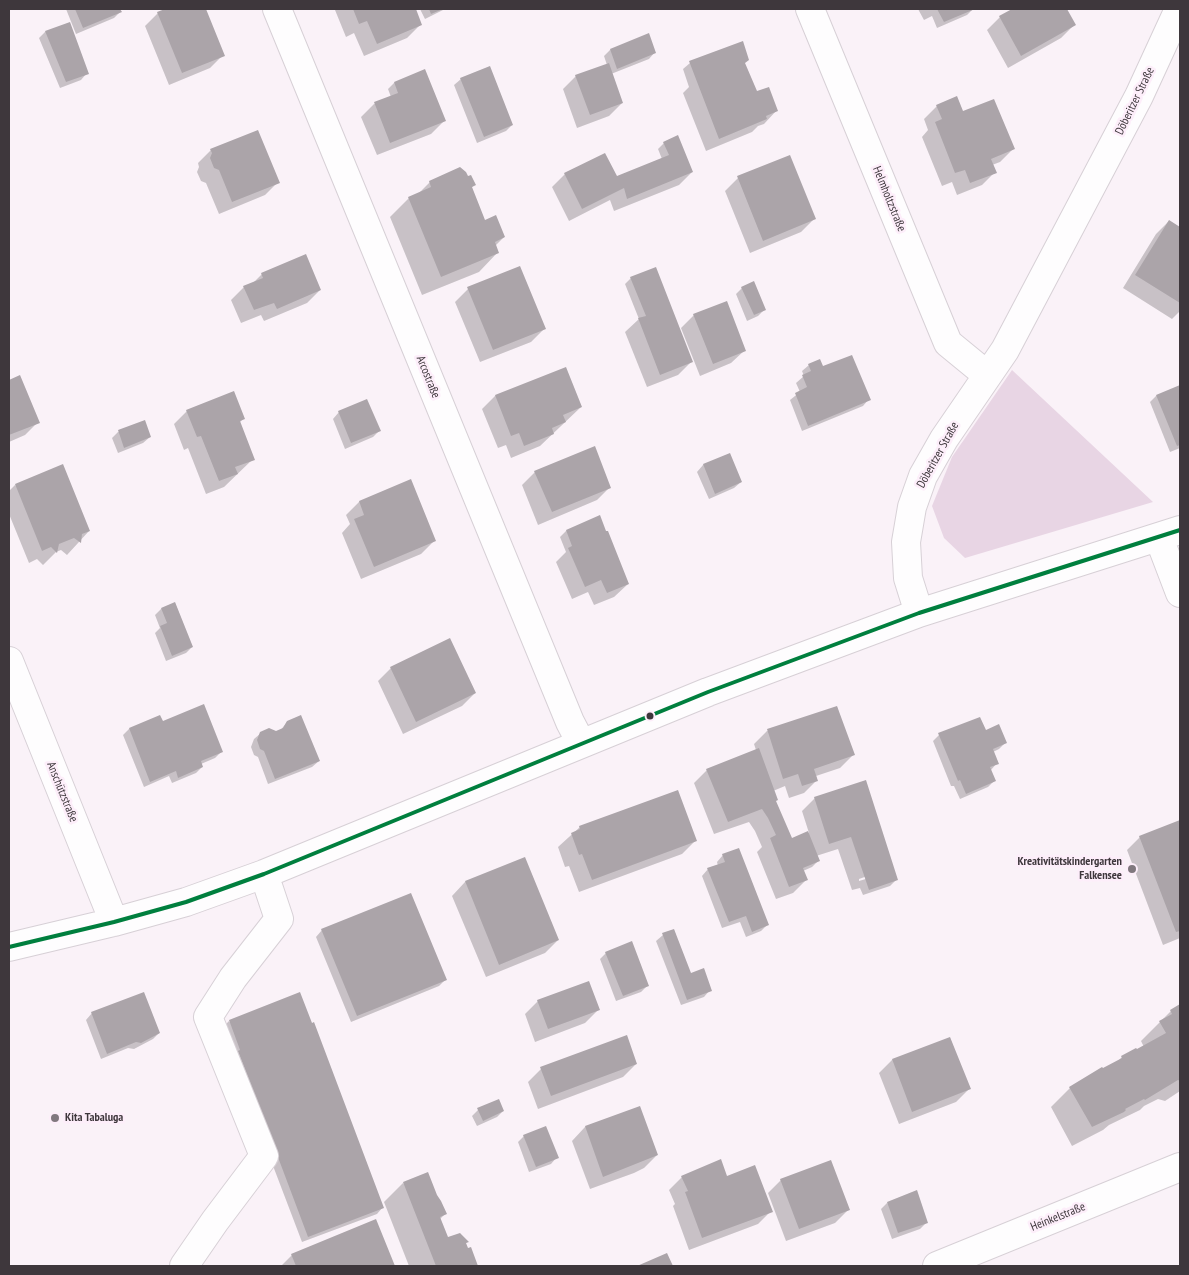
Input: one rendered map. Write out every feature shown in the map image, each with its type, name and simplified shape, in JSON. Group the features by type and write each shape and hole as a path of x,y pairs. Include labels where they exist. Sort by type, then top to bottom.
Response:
{"street":[{"name":"Arcostraße","path":"277,9 570,722 581,744"},
{"name":"Helmholtzstraße","path":"810,9 948,343 986,375"},
{"name":"Döberitzer Straße","path":"919,613 908,578 906,542 912,507 923,476 940,446 1004,350 1139,96 1179,9"},
{"path":"9,947 114,922 186,902 264,874 708,692 919,613 1170,534 1180,593"},
{"name":"Anschützstraße","path":"9,662 114,922"},
{"path":"184,1266 264,1156 208,1017 233,978 279,919 264,874"},
{"name":"Heinkelstraße","path":"937,1266 1180,1167"}],"shaded area":[{"path":"1012,370 1153,502 965,558 944,538 932,506 952,457"}],"building":[{"path":"75,9 120,9 122,12 83,28"},
{"path":"165,9 206,9 225,56 182,73 157,12"},
{"path":"353,9 416,9 422,25 377,44 367,21 359,24"},
{"path":"429,9 443,9 431,14"},
{"path":"937,9 975,9 944,22"},
{"path":"1012,9 1067,9 1076,25 1021,56 999,16"},
{"path":"70,22 89,74 66,82 45,31"},
{"path":"649,33 656,53 617,69 610,49"},
{"path":"743,41 749,60 745,63 757,91 769,87 778,111 766,116 767,119 719,139 689,61"},
{"path":"609,63 623,103 590,115 575,75"},
{"path":"490,66 513,125 484,137 460,78"},
{"path":"425,69 446,121 390,143 374,102 398,93 394,82"},
{"path":"957,96 963,111 994,99 1015,149 991,159 997,173 970,183 965,170 955,173 935,122 942,119 936,105"},
{"path":"258,130 280,183 232,202 219,170 214,168 210,158 212,153 210,149"},
{"path":"678,135 693,172 627,199 624,188 582,209 564,173 605,153 617,176 669,155 663,142"},
{"path":"790,155 816,219 763,241 737,176"},
{"path":"460,167 468,176 471,175 476,185 472,187 485,220 496,215 505,237 495,242 499,253 441,277 408,197 431,187 429,181"},
{"path":"1169,220 1180,227 1180,303 1135,275"},
{"path":"306,254 321,290 277,309 274,303 254,310 243,286 263,278 261,273"},
{"path":"520,266 546,329 493,350 467,287"},
{"path":"656,267 693,362 660,375 638,318 646,316 630,277"},
{"path":"754,281 766,310 754,315 741,287"},
{"path":"727,301 746,351 713,364 693,314"},
{"path":"852,355 871,400 808,426 795,393 807,387 802,375 811,371 808,364 820,359 823,366"},
{"path":"566,367 582,407 563,415 566,422 552,428 554,434 524,446 519,433 511,436 495,395"},
{"path":"20,375 40,423 9,435 9,380"},
{"path":"1180,385 1180,445 1177,446 1156,395"},
{"path":"234,391 245,419 240,421 255,460 235,467 238,474 219,481 201,436 197,437 186,410"},
{"path":"367,399 381,431 351,443 338,411"},
{"path":"145,420 151,437 124,448 118,430"},
{"path":"595,446 611,488 552,512 534,471"},
{"path":"730,453 742,482 715,494 703,464"},
{"path":"63,464 90,531 82,534 81,543 74,538 59,544 57,553 51,547 42,551 15,484"},
{"path":"411,479 436,541 374,567 354,519 364,515 359,501"},
{"path":"600,515 629,584 607,593 601,580 585,587 568,548 572,546 566,530"},
{"path":"175,602 193,647 172,656 160,626 167,623 161,608"},
{"path":"450,638 476,693 416,722 390,667"},
{"path":"204,704 223,752 201,761 203,767 178,778 176,771 150,782 129,728 160,715 163,721"},
{"path":"837,706 855,755 814,769 818,781 802,786 798,774 783,779 767,729"},
{"path":"301,715 320,761 275,779 264,751 260,749 257,740 260,732 269,728 276,731 283,728 287,721"},
{"path":"980,717 986,730 999,724 1007,743 993,749 999,764 990,767 996,781 966,794 960,780 958,781 938,733"},
{"path":"759,748 778,800 776,801 792,838 808,831 820,861 803,868 808,880 789,887 770,838 776,835 762,809 728,822 706,769"},
{"path":"866,780 898,880 869,890 851,837 829,844 814,797"},
{"path":"678,790 697,841 592,880 582,854 579,855 571,833 580,829 579,826"},
{"path":"1180,820 1180,931 1176,932 1139,836"},
{"path":"739,848 769,925 752,932 746,916 729,922 707,868 725,862 722,854"},
{"path":"525,857 559,940 499,965 465,881"},
{"path":"411,893 447,980 357,1016 321,929"},
{"path":"674,929 691,973 704,968 712,991 687,1000 662,933"},
{"path":"632,941 649,986 623,996 605,952"},
{"path":"589,981 600,1010 548,1029 537,1000"},
{"path":"144,992 160,1033 141,1043 136,1042 107,1054 91,1012"},
{"path":"300,992 312,1023 314,1022 384,1208 308,1237 238,1051 240,1050 229,1020"},
{"path":"1180,1004 1180,1081 1178,1080 1145,1100 1125,1109 1124,1112 1092,1127 1069,1087 1102,1067 1122,1058 1121,1056 1166,1033 1159,1021 1172,1014 1170,1010"},
{"path":"627,1035 637,1064 551,1096 540,1067"},
{"path":"950,1037 971,1089 912,1112 892,1059"},
{"path":"499,1099 504,1111 483,1121 477,1108"},
{"path":"640,1106 658,1155 603,1177 585,1126"},
{"path":"546,1126 559,1158 536,1167 523,1135"},
{"path":"721,1159 727,1176 755,1165 773,1212 702,1238 685,1192 688,1191 681,1176"},
{"path":"831,1160 850,1210 799,1229 780,1179"},
{"path":"428,1172 447,1214 440,1217 448,1237 460,1233 469,1242 466,1243 468,1248 471,1247 478,1266 436,1266 403,1182"},
{"path":"917,1190 928,1223 898,1233 887,1202"},
{"path":"376,1219 395,1266 296,1266 291,1254"},
{"path":"667,1253 673,1266 637,1266"}],"transit line":[{"path":"9,947 114,922 186,902 264,874 708,692 919,613 1180,530"}],"place":[{"name":"Kreativitätskindergarten Falkensee","path":"1132,869"},
{"name":"Kita Tabaluga","path":"55,1118"}]}
